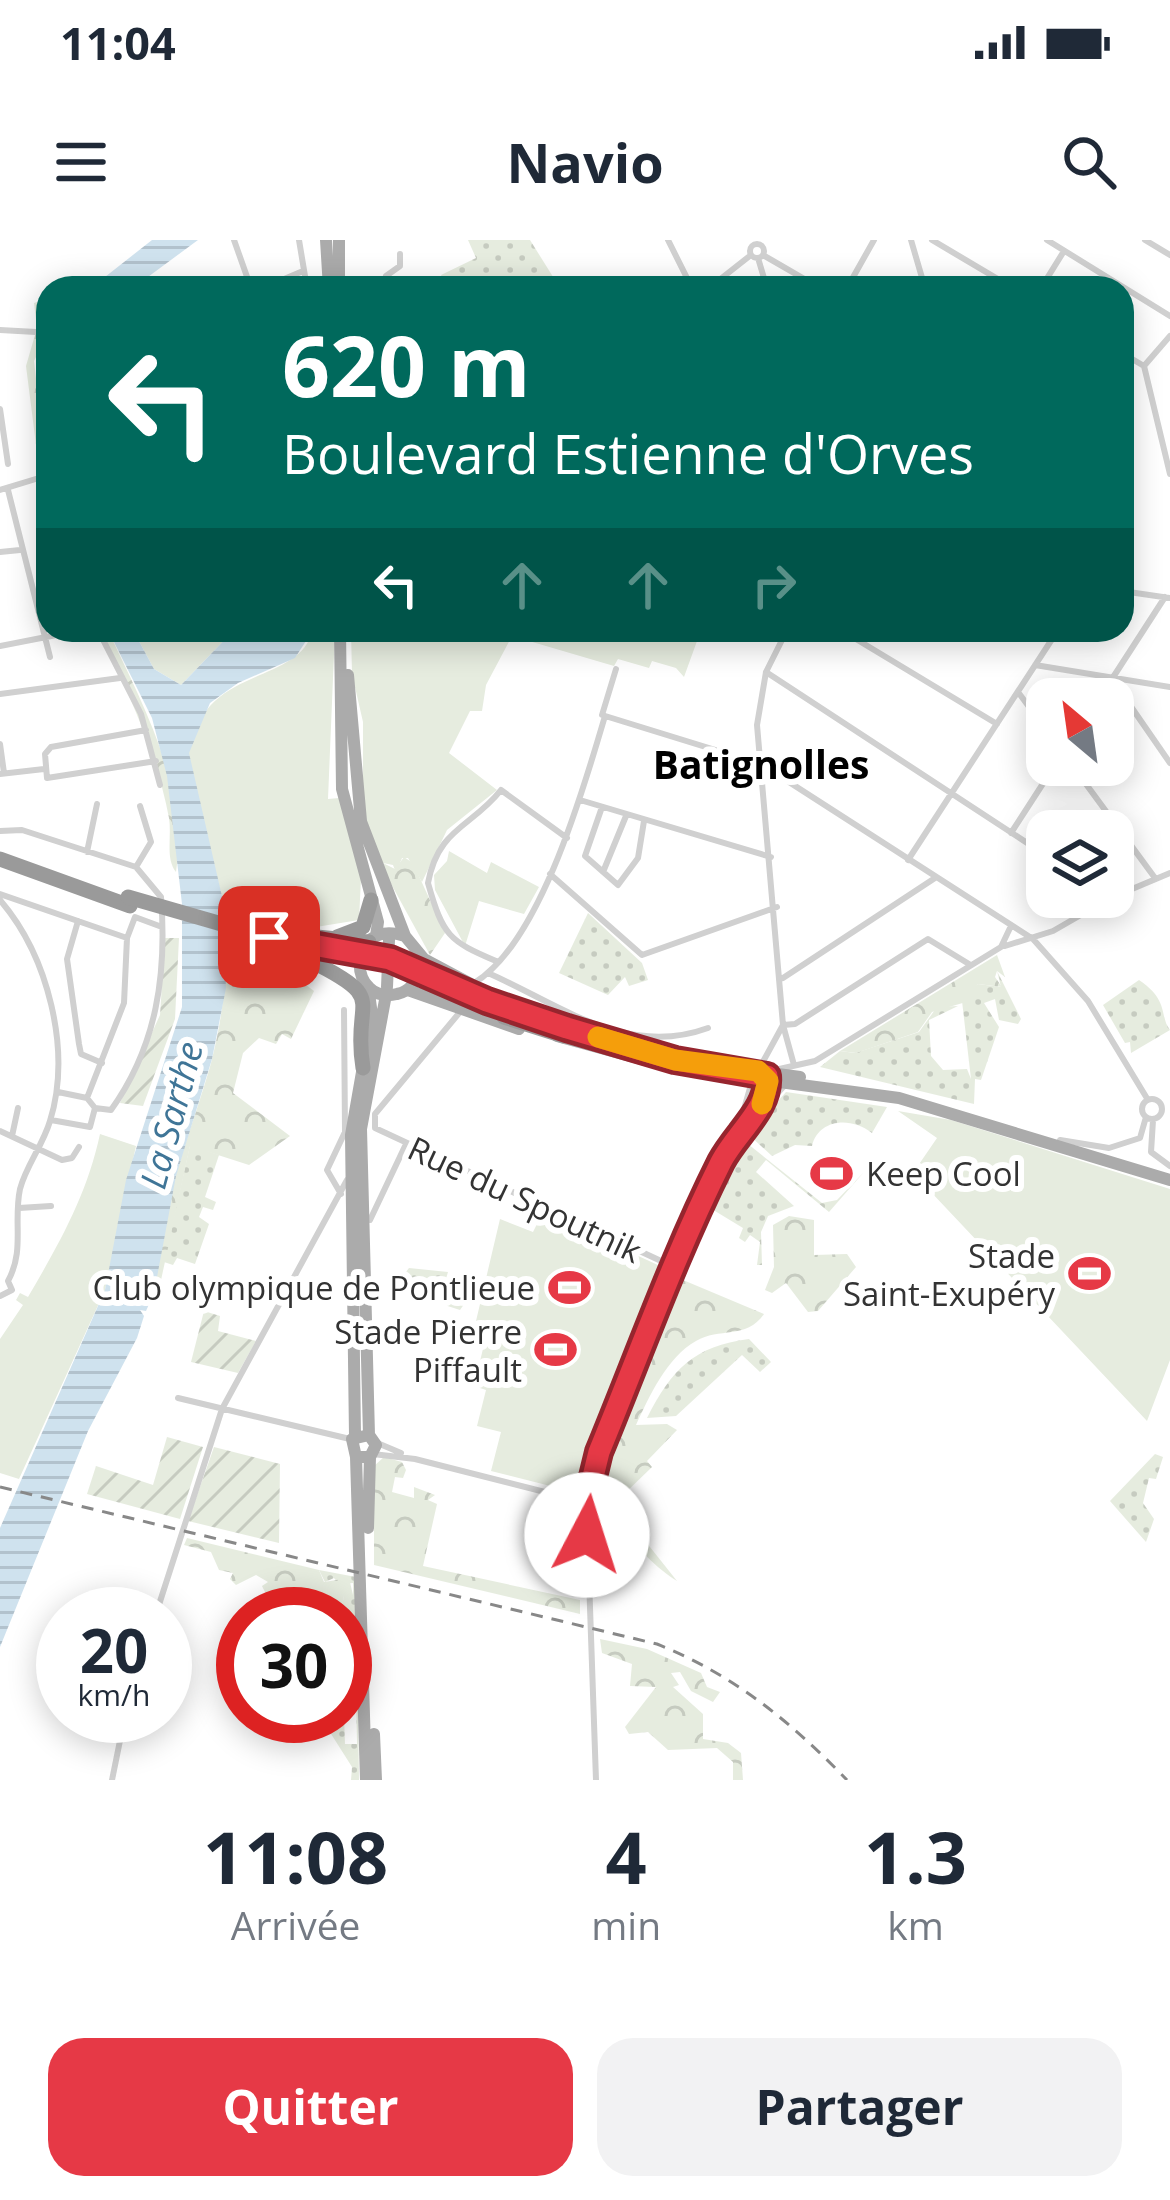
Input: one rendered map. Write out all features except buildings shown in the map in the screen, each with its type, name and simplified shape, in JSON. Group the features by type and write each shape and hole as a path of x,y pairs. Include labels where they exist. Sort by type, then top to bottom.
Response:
{"highway":[{"path":"0,856 129,901 300,950 365,981"},
{"path":"334,938 364,926 371,900"},
{"path":"255,937 380,936"},
{"path":"255,937 300,950 390,959 507,1013 563,1029"},
{"path":"300,950 346,977 360,992 371,1068"}],"main road":[{"path":"326,240 328,276"},
{"path":"339,276 341,240"},
{"path":"343,642 342,777 369,865 421,957 563,1029 674,1068 735,1078 809,1071 911,1093 1170,1173"},
{"path":"344,642 352,767 380,936"},
{"path":"356,1105 394,993 371,900 369,865"},
{"path":"376,1088 371,1068 373,1009 359,958 380,936 405,936"},
{"path":"376,1780 350,1175 356,1105 394,993 419,976 421,957"},
{"path":"365,981 464,1011 563,1029 675,1060 786,1084 915,1102 1170,1173"},
{"path":"366,1780 363,1446 374,1053"}],"street":[{"path":"234,240 247,276"},
{"path":"299,240 304,276"},
{"path":"668,240 688,276"},
{"path":"854,276 874,240"},
{"path":"911,240 922,276"},
{"path":"932,240 993,276"},
{"path":"1047,240 1101,276"},
{"path":"1145,240 1170,255"},
{"path":"727,276 757,256 760,242"},
{"path":"760,242 757,256 763,276"},
{"path":"1048,276 1064,250"},
{"path":"391,276 400,266 400,254"},
{"path":"757,256 796,276"},
{"path":"291,276 303,271"},
{"path":"1134,297 1170,316"},
{"path":"0,330 36,332"},
{"path":"1144,366 1170,336"},
{"path":"1134,360 1144,366 1170,473"},
{"path":"0,409 8,464"},
{"path":"4,490 36,479"},
{"path":"4,490 15,498 36,600"},
{"path":"0,552 22,550"},
{"path":"1115,678 1168,597 1134,593"},
{"path":"0,646 36,641"},
{"path":"47,642 50,657"},
{"path":"104,642 146,730 160,785"},
{"path":"781,642 766,672 758,705 784,1025 794,1065"},
{"path":"862,642 997,724"},
{"path":"908,860 1050,642"},
{"path":"1035,665 1103,678"},
{"path":"470,983 496,961 567,838 616,669"},
{"path":"766,672 1026,842"},
{"path":"0,694 120,678"},
{"path":"1134,682 1170,687"},
{"path":"1018,692 1026,703"},
{"path":"1134,710 1170,763"},
{"path":"603,716 761,764 1033,939 1071,979 1148,1100 1165,1104"},
{"path":"146,730 47,750 45,769 49,780 155,761"},
{"path":"0,745 2,773 45,769"},
{"path":"1011,832 1041,786"},
{"path":"1087,786 1155,878"},
{"path":"496,961 456,945 428,878 454,827 488,806 501,790 567,838"},
{"path":"580,800 771,856"},
{"path":"87,852 97,804"},
{"path":"136,867 151,842 140,806"},
{"path":"602,807 585,856 615,884 623,883 638,858 644,820"},
{"path":"603,872 628,815"},
{"path":"0,831 22,830 136,867 161,897 164,927 158,1016 130,1083 111,1110 95,1108 87,1098 58,1092"},
{"path":"1134,887 1170,872"},
{"path":"550,874 642,955 777,908"},
{"path":"782,978 935,878"},
{"path":"0,897 127,938"},
{"path":"0,897 26,939 44,982 61,1076 40,1150 21,1184 20,1253 4,1281 12,1290 1,1298"},
{"path":"87,1098 124,1003 127,938 137,916 164,927"},
{"path":"765,1076 794,1065 809,1071 969,964 1072,918"},
{"path":"78,921 67,958 79,1043 81,1054 102,1063"},
{"path":"1001,947 1011,936 1010,928"},
{"path":"784,1025 795,1024 929,939 969,964"},
{"path":"485,992 486,974"},
{"path":"486,974 593,1024 654,1040 675,1040 708,1028"},
{"path":"446,1003 450,1019"},
{"path":"340,1194 330,1178 328,1162 345,1132 344,1010"},
{"path":"370,1132 372,1119 382,1106 450,1019 464,1011"},
{"path":"596,1780 588,1504 599,1452 674,1268 746,1105 765,1076 784,1025"},
{"path":"747,1125 763,1103 765,1076"},
{"path":"735,1078 747,1090 746,1105"},
{"path":"737,1130 786,1084"},
{"path":"382,1106 376,1088 396,1089"},
{"path":"1148,1100 1142,1108 1150,1118 1151,1152 1170,1173"},
{"path":"1060,1140 1120,1148 1140,1138 1150,1118 1165,1104"},
{"path":"11,1136 17,1108"},
{"path":"50,1120 90,1127 95,1108"},
{"path":"0,1131 62,1160 72,1158 79,1147"},
{"name":"Rue du Spoutnik","path":"370,1132 406,1143 674,1268"},
{"path":"370,1220 406,1143"},
{"path":"330,1178 350,1175"},
{"path":"165,1587 222,1409 350,1175"},
{"path":"19,1208 51,1206"},
{"path":"178,1398 588,1504"},
{"path":"112,1780 120,1743"}],"green space":[{"path":"468,240 530,240 552,276 441,276 476,258"},
{"path":"36,331 36,445 26,366"},
{"path":"104,642 114,642 160,747 176,809 176,872 157,769"},
{"path":"139,642 222,642 181,685 154,669"},
{"path":"307,642 335,642 328,799 339,798 361,878 359,920 316,927 226,914 189,752 198,724 213,703"},
{"path":"351,642 509,642 486,685 482,711 470,711 449,753 497,790 447,830 422,882 408,858 402,858 396,873 393,865 383,863 363,821 363,722 352,674"},
{"path":"532,642 697,642 684,677 676,668 652,661 649,668 618,659 614,666"},
{"path":"449,851 487,873 491,862 539,887 524,914 479,901 465,946 435,890 434,875 447,861"},
{"path":"404,857 413,863 445,933 430,955 384,871 383,863 395,869"},
{"path":"588,913 642,963 648,980 629,986 625,977 608,995 559,973"},
{"path":"165,938 179,938 175,1019 143,1106 120,1103 160,1015"},
{"path":"226,938 252,946 256,961 285,969 314,991 291,1039 282,1034 276,1044 259,1038 243,1053 233,1093 290,1136 249,1165 190,1146 158,1294 155,1274 165,1215 219,1029"},
{"path":"997,955 1005,977 997,971 995,977 1002,987 978,984 966,1002 932,1012 918,1032 856,1053 840,1051"},
{"path":"997,971 1021,1019 1018,1024 999,1020 995,999 984,1003 999,1027 981,1080 975,1079 974,1104 820,1067 840,1051 855,1053 919,1032 937,1007 958,1006 929,1020 931,1056 943,1070 967,1069 971,1079 962,1001 978,984 1001,987"},
{"path":"1139,980 1160,1001 1170,1030 1131,1053 1130,1042 1125,1043 1103,1005"},
{"path":"786,1092 887,1107 872,1133 853,1124 835,1123 821,1131 812,1146 795,1145 772,1156 748,1134"},
{"name":"Stade Saint-Exupéry","path":"898,1111 951,1120 1170,1189 1170,1360 1147,1421 913,1173 937,1138"},
{"path":"100,1134 136,1146 105,1290 19,1479 0,1473 0,1339 23,1305 16,1300 20,1293 28,1297 71,1218"},
{"path":"743,1140 822,1203 837,1200 864,1172 829,1212 766,1160 756,1172 794,1206 768,1216 761,1232 762,1265 757,1265 760,1242 750,1235 745,1242 739,1238 743,1228 710,1208 725,1166"},
{"path":"190,1145 219,1155 205,1197 216,1202 213,1210 203,1207 199,1217 209,1224 195,1264 177,1258 173,1265 164,1262"},
{"name":"Stade Pierre Piffault","path":"543,1212 660,1266 663,1275 636,1344 627,1354 630,1360 606,1420 598,1424 600,1435 585,1489 578,1493 491,1471 501,1432 477,1426 486,1390 474,1386 489,1324 476,1321 500,1219 533,1232"},
{"path":"789,1216 814,1220 814,1255 847,1254 856,1267 818,1311 808,1312 786,1283 772,1293 765,1290 774,1267 773,1225"},
{"path":"409,1268 448,1272 445,1282 456,1285 459,1274 481,1280 460,1310 401,1291 398,1282"},
{"path":"683,1280 764,1314 749,1327 705,1337 686,1348 660,1378 636,1425 667,1424 677,1430 647,1461 652,1467 619,1499 619,1508 677,1581 631,1540 602,1490 622,1422"},
{"path":"204,1311 220,1316 218,1331 256,1341 238,1373 191,1362"},
{"path":"749,1339 771,1362 760,1372 742,1355 676,1416 647,1418 687,1363 713,1347"},
{"path":"167,1437 203,1447 180,1519 87,1494 96,1466 153,1485"},
{"path":"214,1447 280,1464 279,1543 188,1521"},
{"path":"1155,1454 1163,1457 1156,1479 1149,1478 1143,1503 1154,1519 1146,1542 1110,1501"},
{"path":"384,1457 402,1462 406,1470 403,1478 395,1477 392,1492 414,1498 414,1487 435,1495 428,1500 437,1504 423,1566 580,1600 580,1614 374,1565 374,1466"},
{"path":"187,1538 319,1570 324,1582 349,1578 351,1587 262,1587 268,1582 256,1575 236,1585 230,1579 233,1573 219,1570 211,1552 184,1545"},
{"path":"319,1570 356,1577 356,1587 339,1584 334,1578 325,1582"},
{"path":"600,1639 647,1649 701,1673 707,1687 720,1692 713,1702 691,1691 680,1672 671,1673 679,1685 673,1687 703,1714 703,1739 728,1743 741,1753 743,1780 733,1780 733,1762 717,1748 668,1750 648,1732 629,1734 625,1727 656,1687 630,1686 632,1664 602,1653"},
{"path":"337,1743 357,1744 359,1780 351,1780 352,1767"}],"water":[{"path":"152,240 198,240 149,276 106,276"},
{"name":"La Sarthe","path":"114,642 139,642 154,669 181,685 222,642 305,642 295,658 238,683 210,703 189,753 227,918 223,928 226,988 212,1059 176,1176 154,1293 146,1311 140,1310 144,1316 137,1338 88,1431 0,1647 0,1528 105,1290 126,1180 182,1007 182,904 167,776 152,718"}],"railway":[{"path":"0,1487 657,1644 711,1670 760,1702 847,1780"}],"slow traffic":[{"path":"598,1037 675,1060 758,1071 768,1081 762,1104"}],"place":[{"name":"Keep Cool","path":"832,1173"},
{"name":"Stade Saint-Exupéry","path":"1089,1274"},
{"name":"Club olympique de Pontlieue","path":"569,1287"},
{"name":"Stade Pierre Piffault","path":"556,1350"}],"district":[{"name":"Batignolles","path":"761,763"}],"route":[{"path":"269,937 390,959 487,1001 567,1028 675,1060 767,1076 763,1103 747,1125 737,1130 700,1203 599,1452 590,1489 587,1535"}]}
